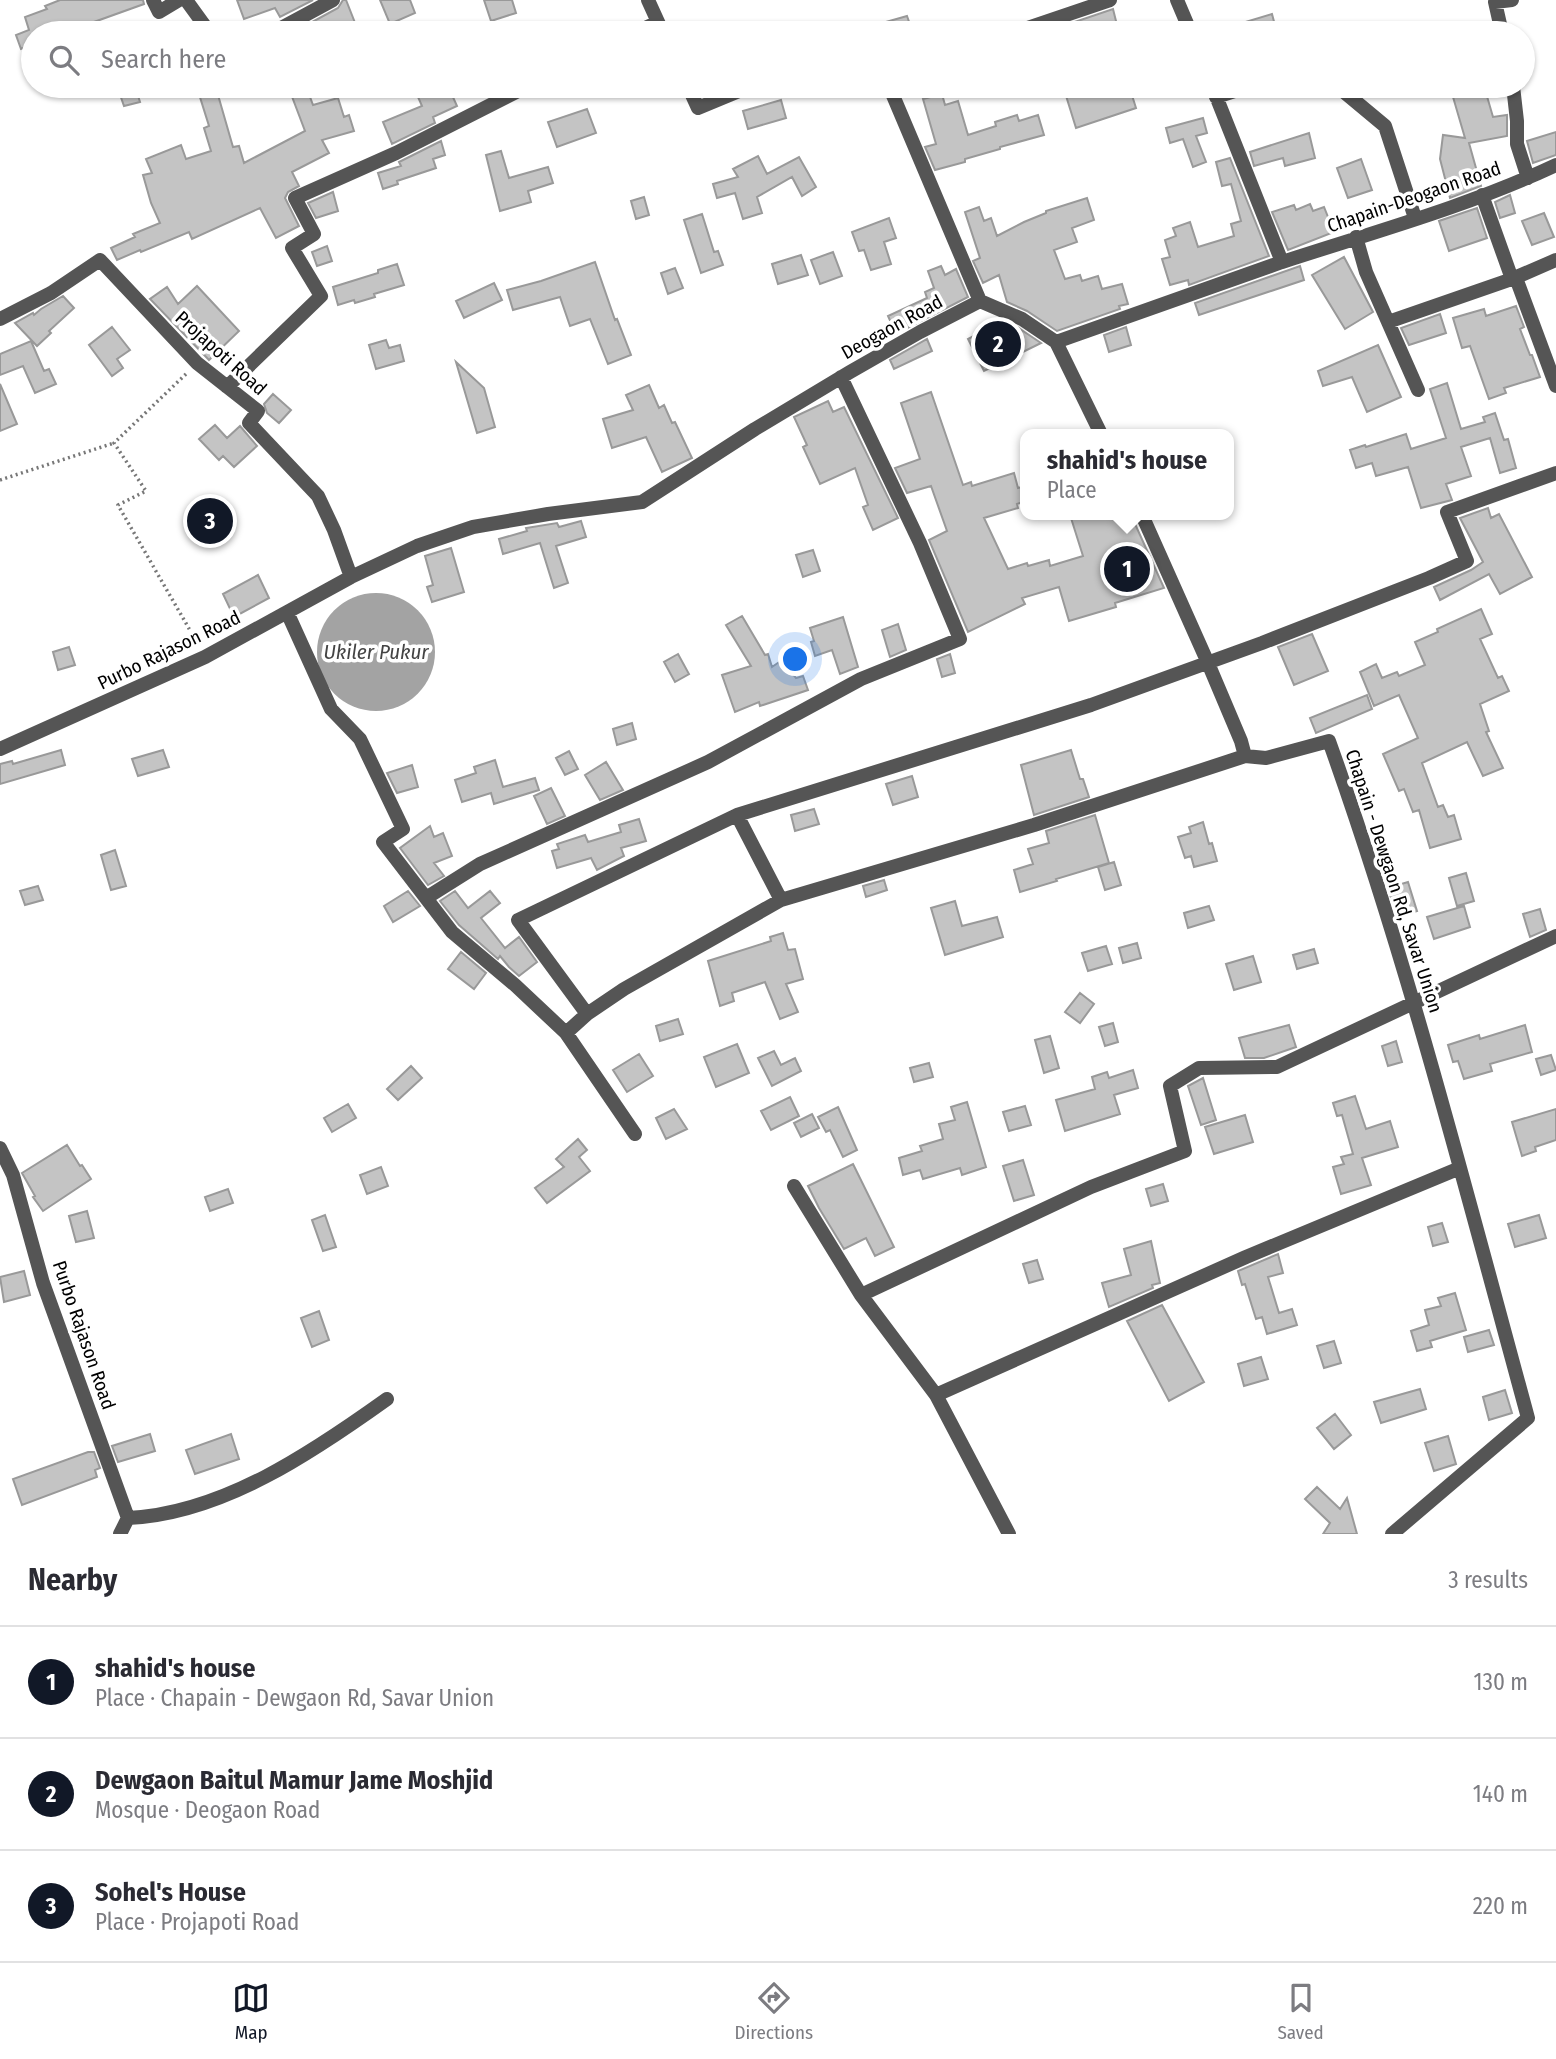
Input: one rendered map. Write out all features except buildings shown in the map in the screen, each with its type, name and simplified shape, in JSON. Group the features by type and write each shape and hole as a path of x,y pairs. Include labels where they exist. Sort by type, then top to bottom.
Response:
{"street":[{"path":"153,0 159,12 179,0"},
{"path":"186,0 201,21"},
{"path":"294,21 333,0"},
{"path":"648,0 658,21"},
{"path":"1048,21 1110,0"},
{"path":"1177,0 1186,21"},
{"path":"1500,21 1495,2 1512,0"},
{"path":"227,387 321,296 292,248 314,234 295,198 396,153 504,98"},
{"path":"693,98 698,108 722,98"},
{"path":"894,98 980,301 1022,319 1056,342 1099,429"},
{"path":"1056,342 1282,262 1217,98"},
{"path":"1351,98 1385,126 1415,218"},
{"path":"1514,98 1517,144 1528,178"},
{"name":"Chapain-Deogaon Road","path":"1282,262 1482,195 1556,165"},
{"path":"1482,195 1556,386"},
{"path":"1356,237 1366,272 1418,390"},
{"name":"Projapoti Road","path":"0,319 51,293 100,260 197,363 258,411 249,423 318,496 351,577"},
{"path":"1388,322 1514,279 1556,260"},
{"name":"Deogaon Road","path":"351,577 416,546 473,527 642,502 841,377 980,301"},
{"path":"426,898 480,864 708,762 861,679 960,639 920,543 841,377"},
{"path":"587,1014 518,920 737,815 1077,709 1208,663 1429,578 1467,561 1447,512 1556,472"},
{"path":"566,1033 587,1014 624,989 781,900 1034,825 1245,755 1208,663 1144,520"},
{"name":"Purbo Rajason Road","path":"0,749 205,657 351,577"},
{"path":"287,612 331,709 360,739 403,829 383,842 452,932 566,1033 635,1134"},
{"name":"Chapain - Dewgaon Rd, Savar Union","path":"1245,755 1266,758 1329,741 1414,1002 1528,1418 1392,1534"},
{"path":"737,815 781,900"},
{"path":"861,1295 1090,1187 1185,1151 1170,1086 1199,1068 1277,1067 1556,936"},
{"name":"Purbo Rajason Road","path":"0,1148 13,1175 43,1283 128,1518"},
{"path":"936,1395 1246,1256 1460,1168"},
{"path":"794,1186 861,1295 936,1395 1009,1534"},
{"path":"121,1534 128,1518 153,1517 201,1505 275,1472 387,1399"}],"path":[{"path":"0,480 114,443 197,363"},
{"path":"114,443 146,491 118,505 205,657"}],"water":[{"name":"Ukiler Pukur","path":"376,593 399,597 418,610 431,629 435,652 431,675 418,694 399,707 376,711 353,707 334,694 321,675 317,652 321,629 334,610 353,597"}],"place":[{"name":"Dewgaon Baitul Mamur Jame Moshjid","path":"998,344"},
{"name":"Sohel's House","path":"210,521"},
{"name":"shahid's house","path":"1127,569"}]}
